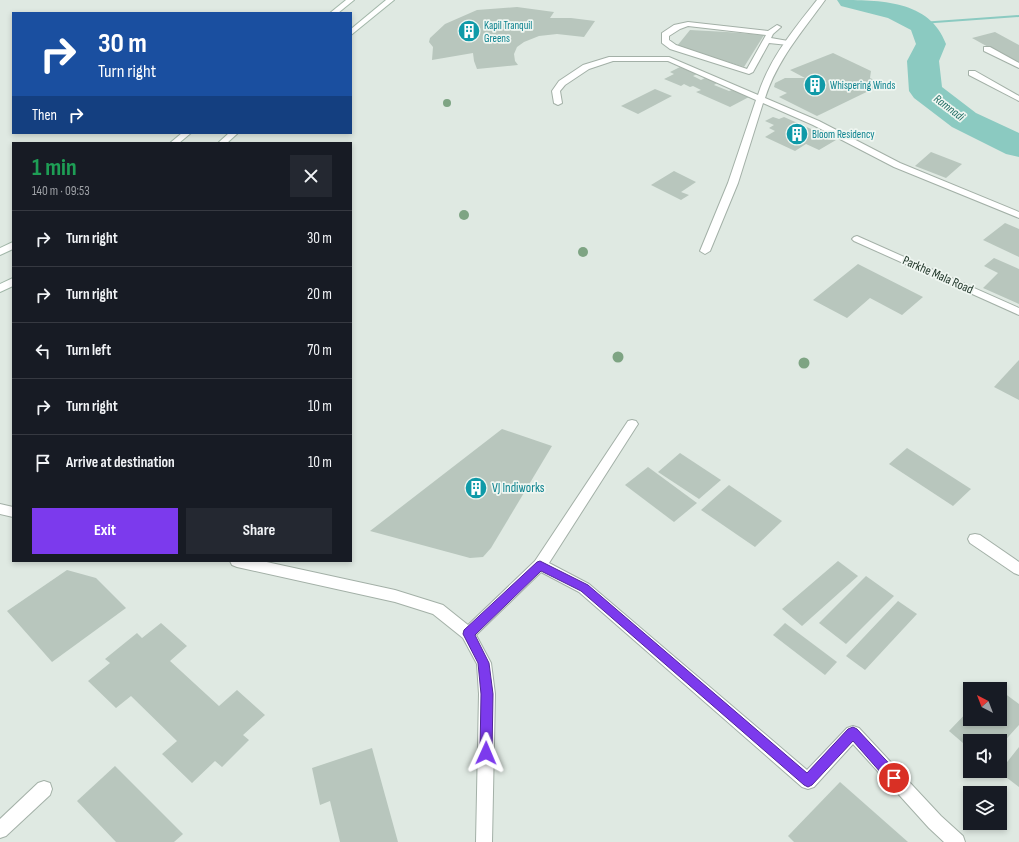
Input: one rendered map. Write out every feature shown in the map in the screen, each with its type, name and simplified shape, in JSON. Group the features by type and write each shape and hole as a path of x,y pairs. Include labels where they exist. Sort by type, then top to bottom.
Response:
{"street":[{"path":"335,12 350,0"},
{"path":"352,32 390,0"},
{"path":"705,251 733,183 767,78 795,33 820,0"},
{"path":"776,27 769,37 749,72 673,47 665,41 665,35 677,27 688,24 769,37 788,44"},
{"path":"988,48 1019,66"},
{"path":"558,103 556,91 562,83 586,67 612,59 669,59 816,123 884,159 1019,215"},
{"path":"972,73 1019,99"},
{"path":"175,142 186,134"},
{"path":"223,142 233,134"},
{"name":"Parkhe Mala Road","path":"856,239 1019,312"},
{"path":"0,252 12,246"},
{"path":"0,289 12,282"},
{"path":"468,634 540,565 632,424"},
{"path":"0,509 12,512"},
{"path":"975,539 1019,569"},
{"path":"242,562 395,596 438,609 468,634 484,663 487,694 484,842"},
{"path":"540,565 584,588 808,781 853,733 935,822 957,842"},
{"path":"0,830 44,789"}],"building":[{"path":"517,7 554,12 550,18 571,18 595,21 584,37 557,34 539,36 524,42 517,47 514,54 515,61 518,65 477,69 473,53 432,60 433,47 429,42 430,38 445,24 477,10"},
{"path":"690,30 764,35 744,67 677,46"},
{"path":"995,32 1019,45 1019,64 972,38"},
{"name":"Whispering Winds","path":"833,53 871,71 870,78 883,84 817,116 779,97 787,93 774,87 775,83 785,78 805,78 790,70"},
{"path":"680,67 697,74 693,76 701,80 705,78 717,83 714,85 749,97 730,107 696,92 701,90 693,86 690,87 684,84 681,86 664,79 674,74 670,72"},
{"path":"655,89 672,96 638,114 621,106"},
{"name":"Bloom Residency","path":"773,117 779,119 784,117 836,140 819,150 806,144 795,151 765,137 775,131 769,128 774,125 765,121"},
{"path":"931,152 962,164 946,178 915,166"},
{"path":"674,171 696,182 681,192 689,195 681,200 651,185"},
{"path":"1005,223 1019,229 1019,257 983,240"},
{"path":"994,258 1019,269 1019,304 983,288 998,273 984,266"},
{"path":"858,264 923,297 902,315 870,298 847,318 813,300"},
{"path":"1019,360 1019,400 994,387"},
{"name":"VJ Indiworks","path":"502,429 552,446 491,548 483,557 470,558 370,531"},
{"path":"907,448 971,489 953,506 889,464"},
{"path":"680,453 721,480 699,499 658,472"},
{"path":"648,467 697,503 674,522 625,485"},
{"path":"729,485 782,521 755,547 701,510"},
{"path":"838,561 858,576 802,626 782,609"},
{"path":"67,570 96,578 126,608 52,662 7,611"},
{"path":"866,576 894,596 846,644 819,623"},
{"path":"898,601 917,614 865,670 846,656"},
{"path":"161,623 187,646 170,661 219,706 237,690 265,715 243,735 249,740 222,767 215,761 192,783 162,754 177,741 131,696 116,708 88,681 110,663 105,659 137,633 142,638"},
{"path":"785,623 837,662 825,675 773,635"},
{"path":"1007,695 1019,704 1019,725 1007,738 1007,734 963,734 963,743 949,731 963,716 963,726 1007,726"},
{"path":"1019,747 1019,787 1007,778 1007,762"},
{"path":"372,748 398,842 340,842 330,801 320,805 312,768"},
{"path":"115,766 183,834 174,842 116,842 77,801"},
{"path":"840,782 908,842 794,842 788,836"}],"waterway":[{"name":"Ramnadi","path":"851,0 908,15 922,24 927,31 931,44 923,61 926,91 964,120 1019,146"},
{"path":"921,23 1019,16"}],"place":[{"name":"Kapil Tranquil Greens","path":"469,31"},
{"name":"Whispering Winds","path":"815,85"},
{"name":"Bloom Residency","path":"797,134"},
{"name":"VJ Indiworks","path":"476,488"}],"route":[{"path":"486,753 487,694 484,663 468,634 540,565 584,588 808,781 853,733 894,778"}]}
